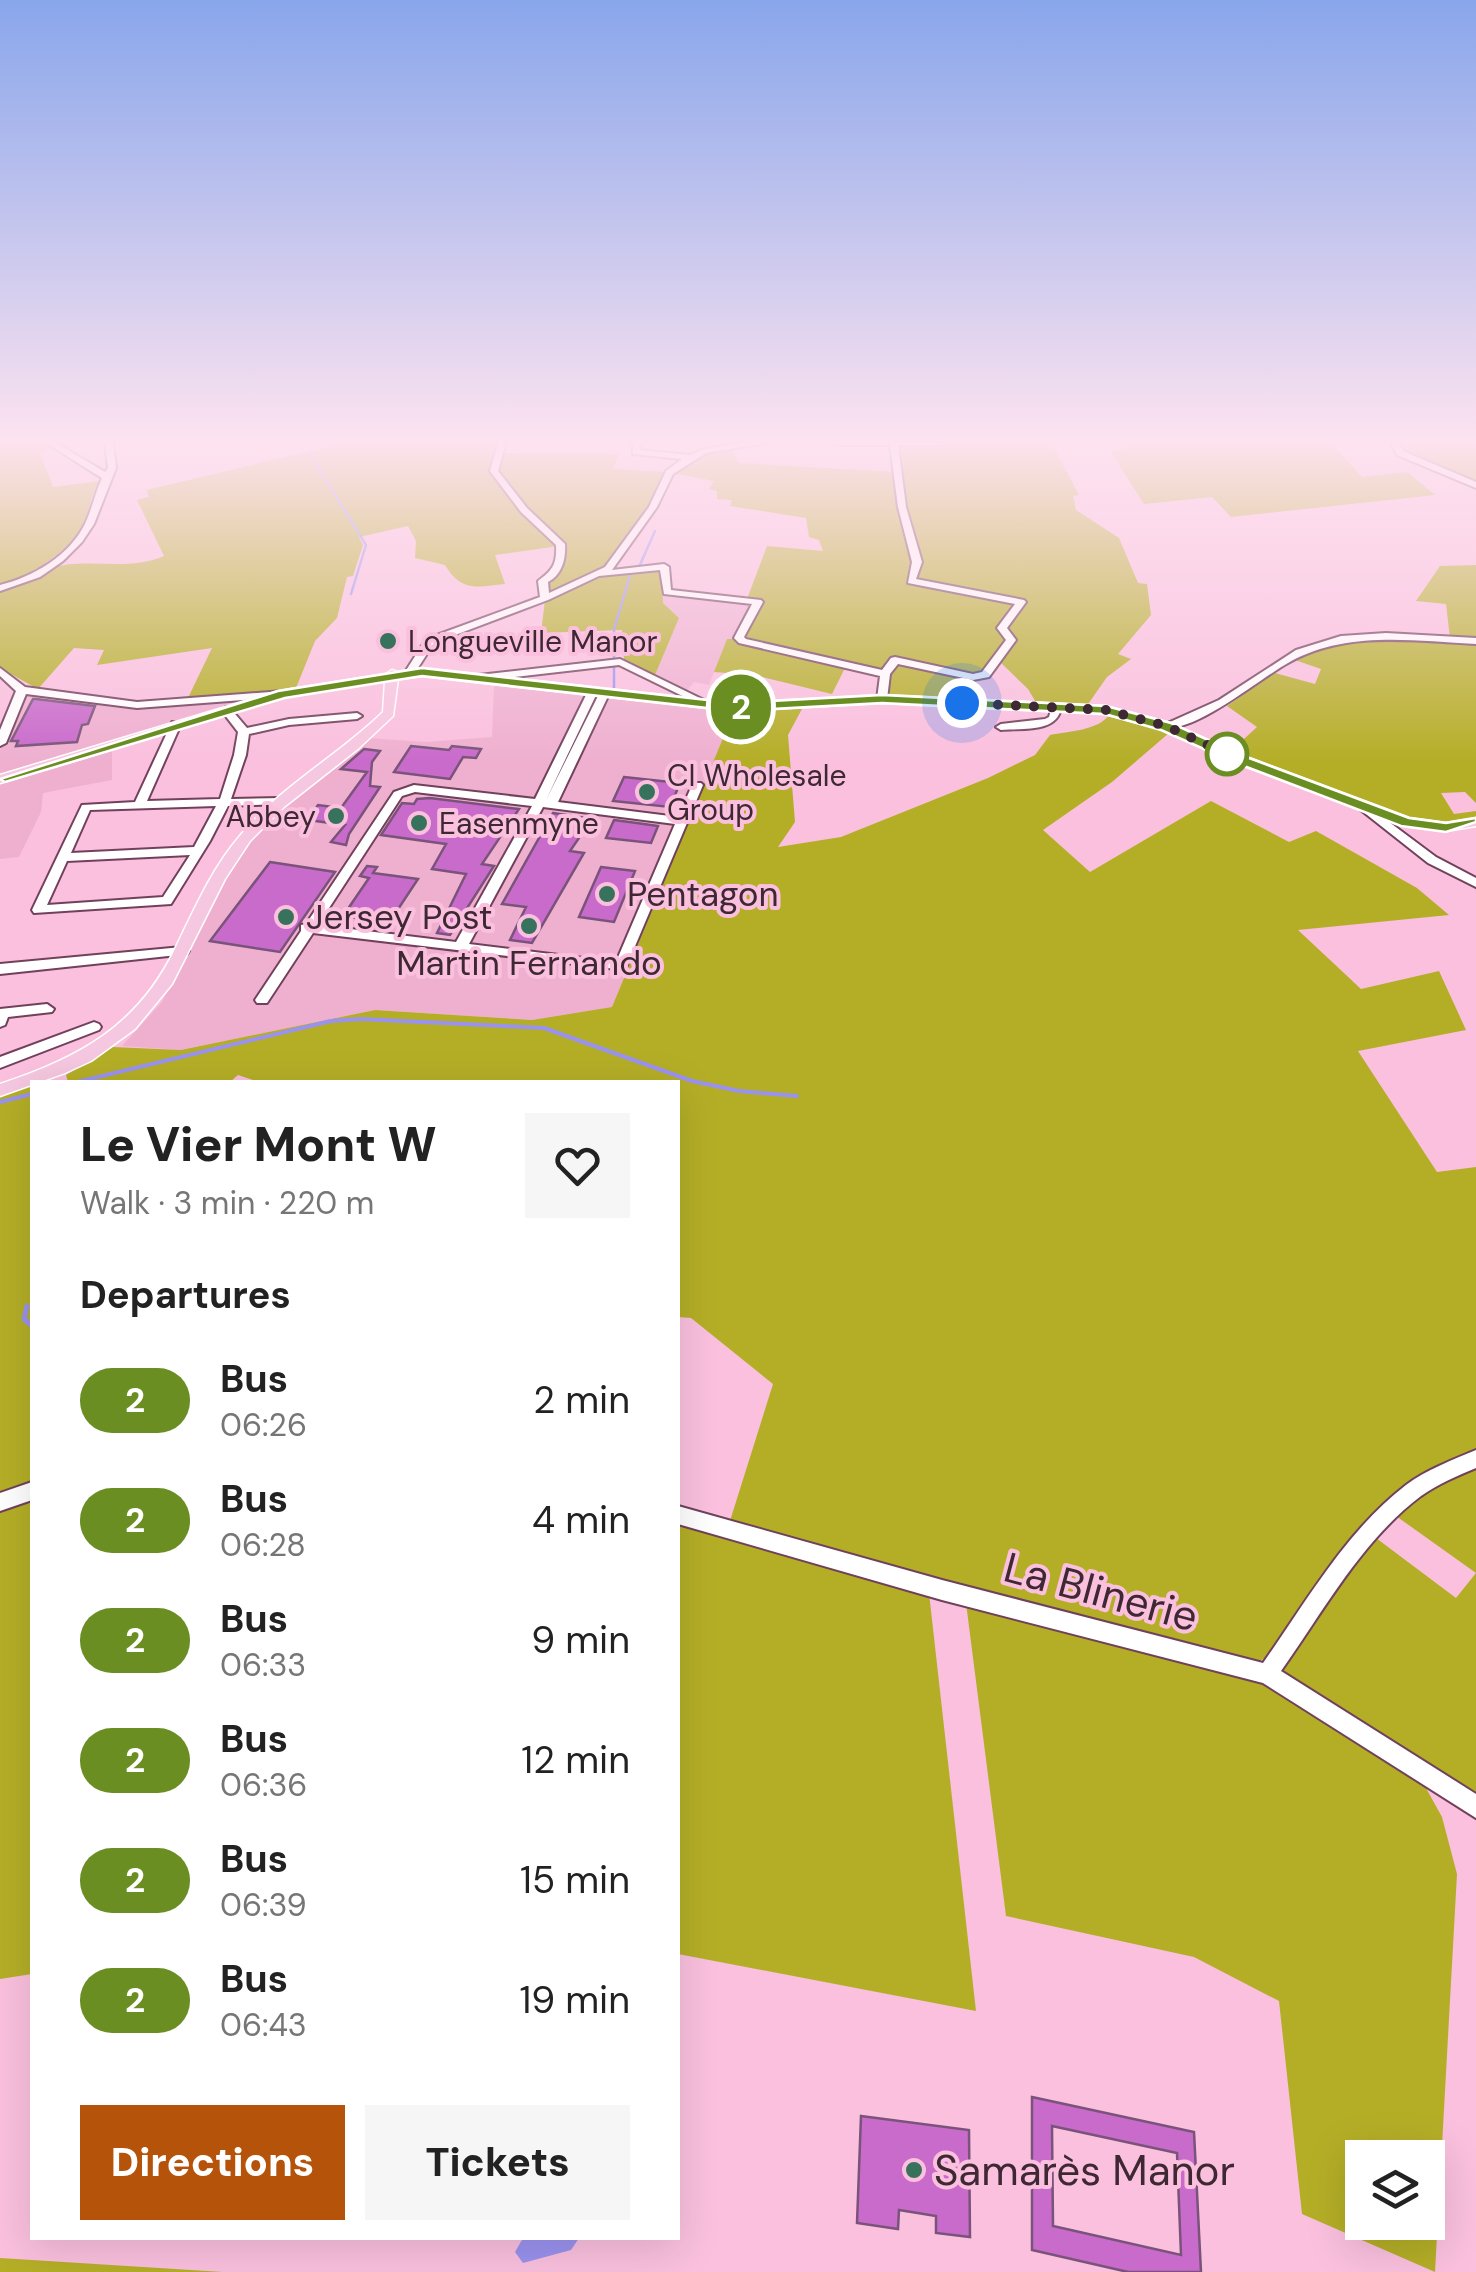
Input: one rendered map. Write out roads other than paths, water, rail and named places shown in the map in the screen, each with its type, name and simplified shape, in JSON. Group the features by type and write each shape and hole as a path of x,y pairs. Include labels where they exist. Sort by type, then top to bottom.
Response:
{"main road":[{"path":"0,779 283,694 410,672 707,704 762,707 882,699 1106,710 1166,726 1236,758 1427,827 1476,822"},
{"path":"4,1088 74,1062 119,1036 146,1011 182,951 224,865 282,802 389,712 392,674"}],"street":[{"path":"0,588 33,577 65,549"},
{"path":"545,598 543,581 552,576 560,549"},
{"path":"601,574 625,549"},
{"path":"882,699 885,674 895,660 974,677 985,675 1011,640 1002,628 1021,602 911,581 917,562 913,549"},
{"path":"410,672 426,643 601,574 664,567 667,592 758,602 739,638 744,641 885,674"},
{"path":"1166,726 1200,718 1298,652 1322,644 1378,638 1476,641"},
{"path":"479,678 620,662 707,704"},
{"path":"0,671 22,690 138,705 283,694"},
{"path":"0,743 22,690"},
{"path":"461,946 545,803 599,691"},
{"path":"1007,721 1048,722 1054,718 1056,708"},
{"path":"226,710 244,732"},
{"path":"244,732 289,722 358,716"},
{"path":"139,805 176,724"},
{"path":"244,732 224,802 166,901 38,910 86,807 224,802 282,802"},
{"path":"306,928 620,968 697,784"},
{"path":"262,1000 398,794 408,789 681,821"},
{"path":"1360,805 1432,860 1476,883"},
{"path":"62,857 198,851"},
{"path":"0,969 182,951"},
{"path":"0,1022 2,1013 47,1009"},
{"path":"4,1088 0,1064 94,1028"},
{"path":"1267,1674 1344,1566 1391,1512 1433,1478 1476,1459"},
{"path":"0,1502 30,1492"},
{"name":"La Blinerie","path":"680,1516 942,1590 1267,1674 1476,1807"}],"waterway":[{"path":"351,594 365,549"},
{"path":"639,567 647,549"},
{"path":"614,689 614,629 631,572"},
{"path":"85,1080 331,1021 361,1019 544,1028 692,1081 739,1091 797,1096"},
{"path":"0,1102 30,1094"},
{"path":"27,1306 24,1319 30,1324"}],"place":[{"name":"Longueville Manor","path":"388,641"},
{"name":"CI Wholesale Group","path":"647,792"},
{"name":"Abbey","path":"336,816"},
{"name":"Easenmyne","path":"419,823"},
{"name":"Pentagon","path":"607,894"},
{"name":"Jersey Post","path":"286,917"},
{"name":"Martin Fernando","path":"529,926"},
{"name":"Samarès Manor","path":"914,2170"}]}
